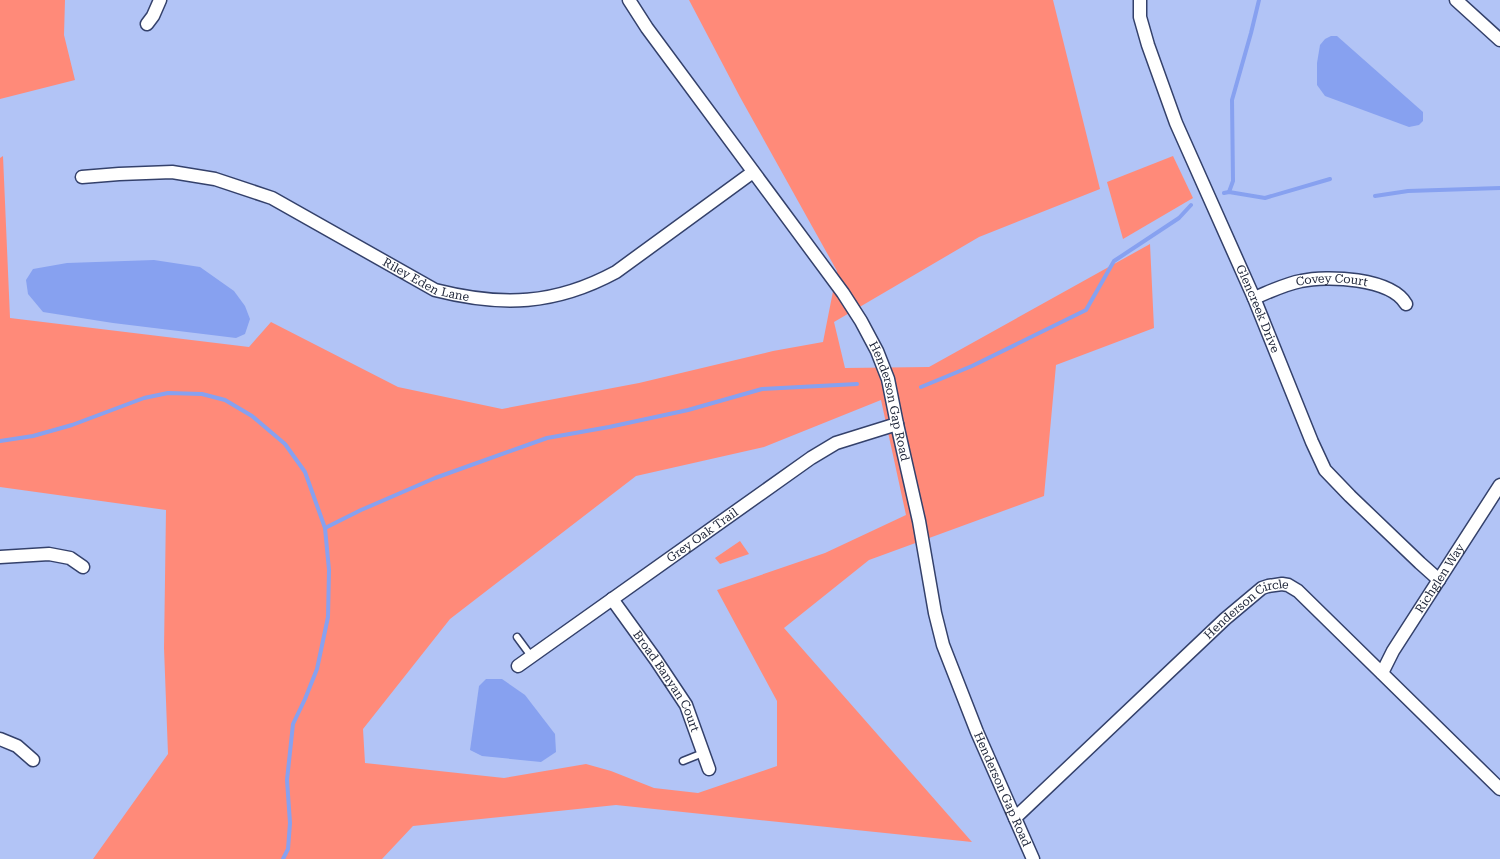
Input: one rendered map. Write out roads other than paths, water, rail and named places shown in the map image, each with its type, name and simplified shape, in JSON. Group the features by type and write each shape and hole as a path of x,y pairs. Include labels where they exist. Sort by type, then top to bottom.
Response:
{"street":[{"path":"146,24 153,16 160,0"},
{"name":"Henderson Gap Road","path":"629,0 647,28 843,294 877,351 888,379 943,645 977,732 1032,859"},
{"name":"Glencreek Drive","path":"1140,0 1140,18 1176,123 1254,298 1325,470 1439,580"},
{"path":"1456,0 1500,40"},
{"name":"Riley Eden Lane","path":"82,177 172,172 215,179 272,198 435,290 463,297 496,301 534,300 568,293 594,284 616,272 754,172"},
{"name":"Covey Court","path":"1254,298 1300,281 1318,278 1339,278 1373,283 1403,299 1406,304"},
{"name":"Grey Oak Trail","path":"518,666 811,458 836,443 896,424"},
{"name":"Richglen Way","path":"1382,673 1393,652 1500,485"},
{"path":"0,557 49,554 70,558 83,567"},
{"name":"Henderson Circle","path":"1015,818 1225,619 1262,588 1282,584 1298,591 1500,789"},
{"name":"Broad Banyan Court","path":"612,599 686,705 709,769"},
{"path":"0,739 17,746 33,760"}],"lane":[{"path":"517,637 531,656"},
{"path":"683,761 703,753"}],"water":[{"path":"1331,36 1337,36 1423,112 1423,121 1419,125 1409,127 1325,96 1317,85 1317,63 1320,45"},
{"path":"154,260 200,267 234,291 245,306 250,319 245,334 236,338 113,323 43,312 28,294 26,280 33,269 67,263"},
{"path":"486,679 502,679 525,695 555,734 556,752 541,762 482,756 470,750 479,686"}],"waterway":[{"path":"1229,192 1233,181 1232,100 1259,0"},
{"path":"1224,193 1229,192 1265,198 1330,179"},
{"path":"1375,196 1408,191 1500,188"},
{"path":"921,387 972,366 1086,310 1114,261 1179,218 1191,205"},
{"path":"325,528 435,478 547,438 688,410 762,389 857,384"},
{"path":"0,441 33,436 72,425 144,398 168,393 202,394 225,400 252,416 285,444 305,472 325,528 329,570 328,617 317,669 293,724 287,780 290,823 288,849 283,859"}]}
